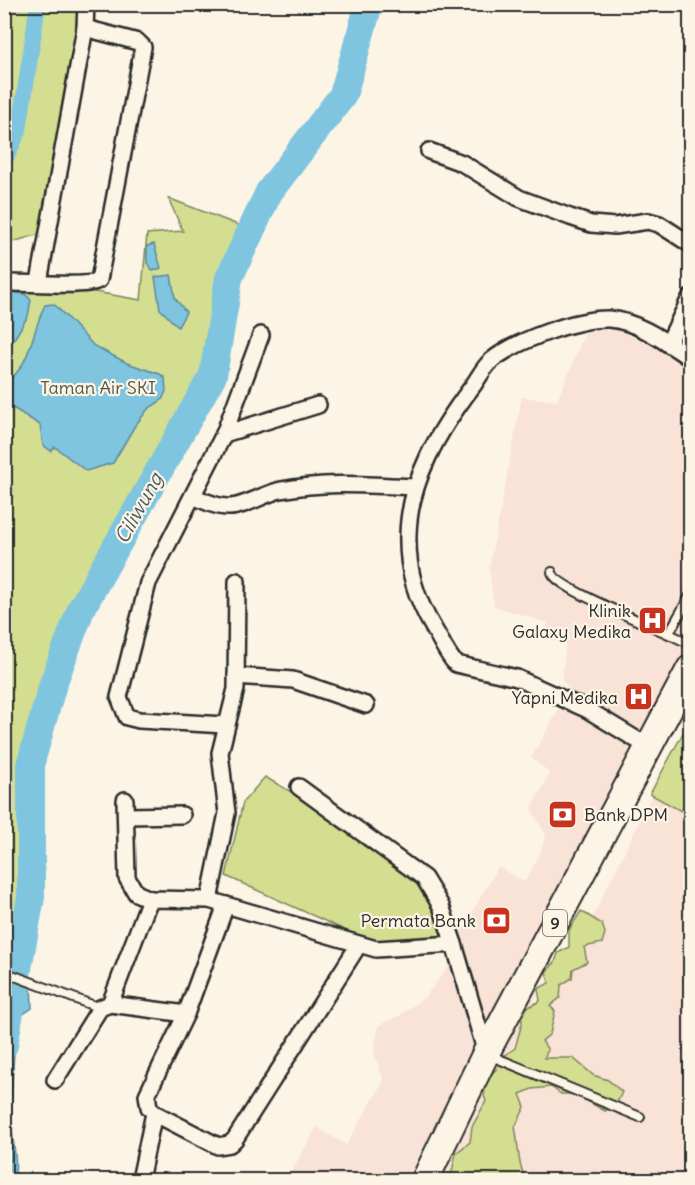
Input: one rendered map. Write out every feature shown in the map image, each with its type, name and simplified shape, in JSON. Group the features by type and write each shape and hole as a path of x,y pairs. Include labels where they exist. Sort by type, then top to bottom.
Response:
{"highway":[{"name":"9","path":"426,1180 486,1053 647,746 690,669"}],"street":[{"path":"39,282 85,28 86,4"},
{"path":"4,284 39,282 89,285 99,280 143,47 138,42 85,28"},
{"path":"429,151 462,163 519,198 570,217 591,224 615,226 648,221 659,224 690,244"},
{"path":"668,344 690,298"},
{"path":"647,746 588,710 517,678 460,666 453,661 424,612 412,584 408,533 416,487 441,433 490,362 536,336 587,321 610,319 633,325 690,358"},
{"path":"225,725 139,720 127,717 119,697 148,583 224,434 261,335"},
{"path":"224,434 318,405"},
{"path":"193,496 230,508 280,490 359,484 416,487"},
{"path":"209,900 227,813 219,753 236,689 237,581"},
{"path":"236,676 293,680 366,705"},
{"path":"299,786 424,878 441,906 486,1053"},
{"path":"182,815 126,808 127,878 136,893 150,899 209,900 358,945 390,950 454,944"},
{"path":"55,1080 105,1006 150,899"},
{"path":"226,904 186,1014 147,1095 149,1107 154,1113 218,1146 230,1144 358,945"},
{"path":"105,1006 186,1014"},
{"path":"140,1180 154,1113"}],"lane":[{"path":"552,572 554,579 574,592 690,644"},
{"path":"669,633 690,596"},
{"path":"4,972 105,1006"},
{"path":"486,1053 640,1117"}],"shaded area":[{"path":"618,329 690,365 690,658 453,1180 286,1180 317,1127 346,1145 384,1081 374,1052 379,1025 399,1016 425,997 455,958 473,980 460,933 498,867 525,882 540,854 546,835 531,809 550,773 531,758 570,690 562,680 566,645 543,636 548,623 494,606 489,569 522,397 557,401 586,331"},
{"path":"690,718 690,1180 464,1180"}],"green space":[{"path":"5,5 88,5 48,232 5,244"},
{"name":"Taman Air SKI","path":"168,198 251,230 229,278 213,375 81,609 31,758 30,901 17,977 5,972 5,289 61,286 141,300 147,234 183,231"},
{"path":"690,720 690,794 681,811 650,794"},
{"path":"265,777 358,830 418,881 449,937 371,942 226,876 243,802"},
{"path":"581,911 602,924 605,933 602,943 584,947 587,962 573,969 572,978 561,985 560,998 550,1006 555,1011 550,1034 542,1041 548,1050 544,1058 573,1058 593,1075 608,1080 622,1092 617,1103 605,1111 575,1094 561,1094 551,1087 532,1089 520,1094 525,1107 515,1127 520,1161 526,1180 446,1180 452,1172 456,1153 470,1142 472,1127 486,1101 484,1096 487,1077 497,1069 504,1056 515,1048 522,1023 521,1011 540,1001 538,989 549,983 546,972 555,962 558,953 569,947 569,930"}],"water":[{"path":"154,244 161,268 153,271 147,263 147,246"},
{"path":"171,275 175,298 186,312 178,327 160,309 155,277"},
{"path":"5,292 25,294 31,300 28,316 5,354"},
{"path":"54,304 94,346 127,363 160,374 165,378 166,391 162,400 148,409 134,427 113,463 86,471 55,447 51,451 43,445 40,425 5,403 5,382 20,368 25,359 45,305"},
{"path":"4,972 31,981 32,1008 19,1017 16,1027 11,1105 16,1165 14,1180 4,1180"}],"waterway":[{"path":"4,162 19,130 38,4"},
{"name":"Ciliwung","path":"4,1045 31,897 31,762 53,684 81,609 213,375 229,278 269,192 343,95 369,4"}],"place":[{"name":"Klinik Galaxy Medika","path":"652,620"},
{"name":"Yapni Medika","path":"639,697"},
{"name":"Bank DPM","path":"563,814"},
{"name":"Permata Bank","path":"497,920"}]}
